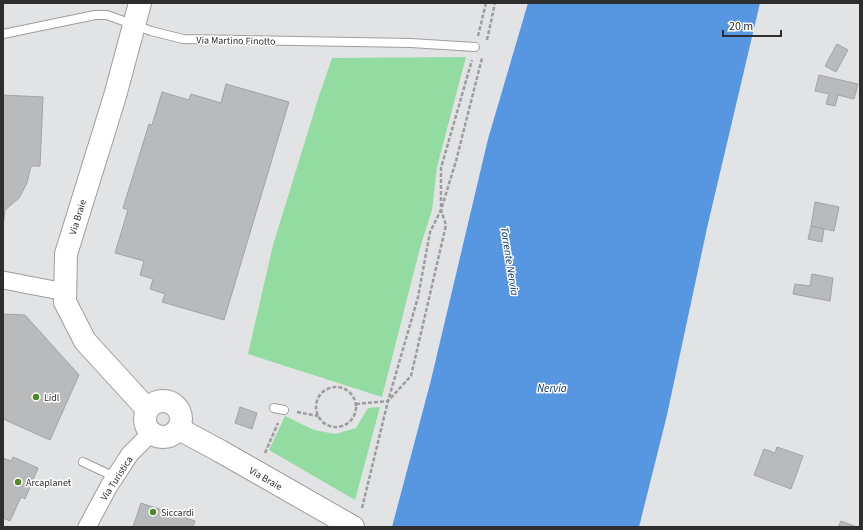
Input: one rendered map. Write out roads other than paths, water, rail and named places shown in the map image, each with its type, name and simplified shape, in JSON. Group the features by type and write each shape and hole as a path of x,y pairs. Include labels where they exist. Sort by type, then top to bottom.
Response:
{"street":[{"name":"Via Braie","path":"140,3 115,96 66,254 65,302 85,340 148,409"},
{"path":"3,280 65,292"},
{"path":"162,400 173,404 178,408 182,418 179,429 175,434 169,437 156,436 151,433 145,422 145,415 148,409 152,405 162,400"},
{"name":"Via Braie","path":"179,429 357,520"},
{"name":"Via Turistica","path":"87,527 115,477 130,454 151,433"}],"lane":[{"name":"Via Martino Finotto","path":"3,34 95,15 107,15 151,32 183,39 411,43 475,48"},
{"path":"274,408 284,410"},
{"path":"83,462 115,477"}],"water":[{"name":"Nervia","path":"528,3 760,3 707,228 667,415 639,527 392,527 431,380 488,139"}],"place":[{"name":"Lidl","path":"36,397"},
{"name":"Arcaplanet","path":"18,482"},
{"name":"Siccardi","path":"153,512"}],"water label":[{"name":"Torrente Nervia","path":"510,261"}]}
